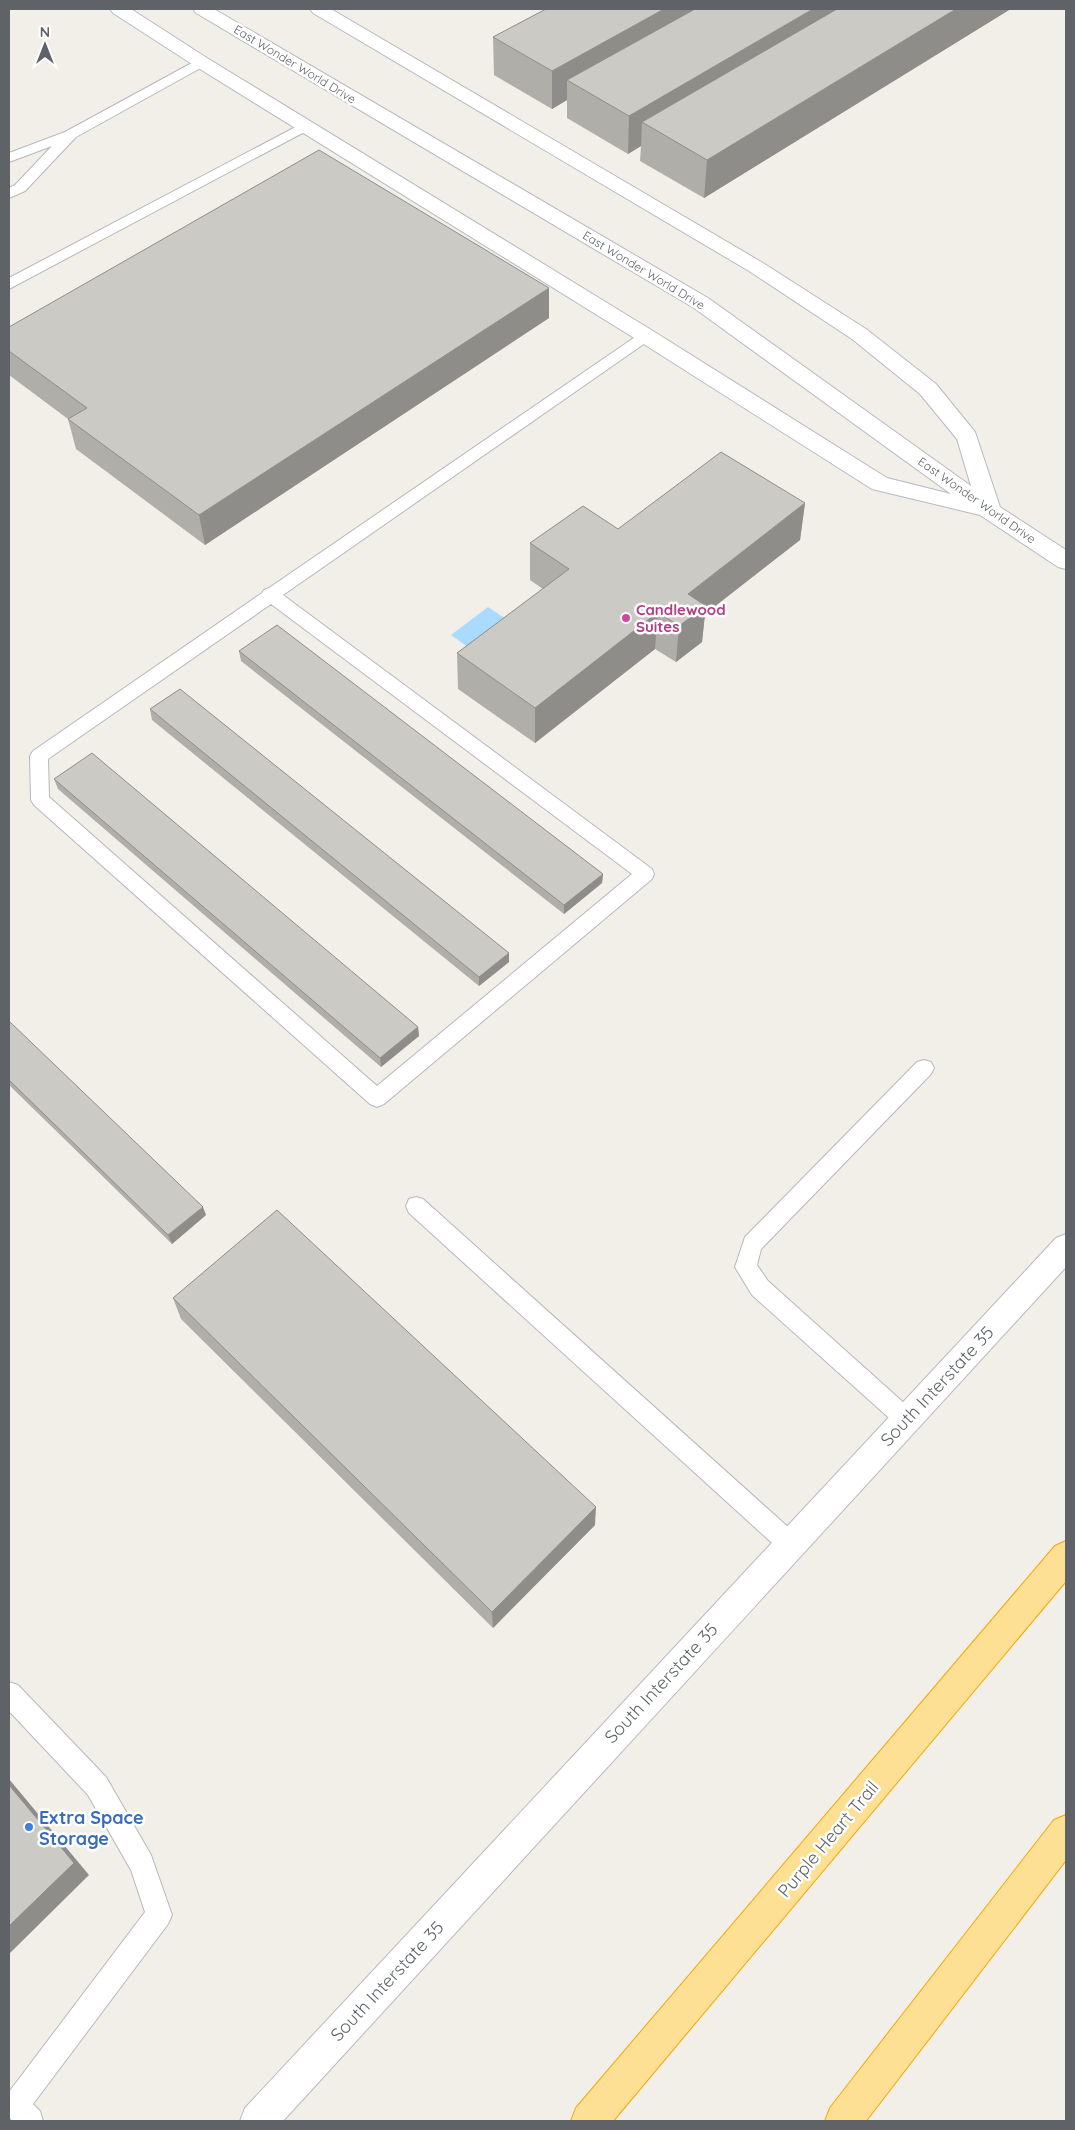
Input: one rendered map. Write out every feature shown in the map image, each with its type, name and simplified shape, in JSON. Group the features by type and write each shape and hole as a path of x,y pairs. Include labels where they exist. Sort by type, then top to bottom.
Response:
{"highway":[{"name":"Purple Heart Trail","path":"589,2121 1066,1557"},
{"path":"843,2121 1066,1832"}],"main road":[{"path":"119,9 646,336 880,484 990,511"},
{"name":"East Wonder World Drive","path":"202,9 701,303 990,511 1066,560"},
{"path":"319,9 756,267 859,334 928,388 967,437 990,511"},
{"name":"South Interstate 35","path":"258,2121 1066,1247"}],"lane":[{"path":"9,158 71,134 202,62"},
{"path":"9,284 305,126"},
{"path":"9,194 20,188 71,134"},
{"path":"270,594 645,874 377,1098 40,800 39,756 270,594 646,336"},
{"path":"906,1419 760,1288 746,1267 752,1244 924,1068"},
{"path":"416,1206 790,1544"},
{"path":"9,1694 97,1786 142,1864 158,1915 18,2113"}],"water":[{"path":"488,607 517,626 479,655 451,635"}],"building":[{"path":"546,9 664,9 552,71 493,37"},
{"path":"695,9 813,9 629,116 567,80"},
{"path":"837,9 956,9 707,160 642,122"},
{"path":"319,150 549,288 199,515 68,419 87,408 9,351 9,327"},
{"name":"Candlewood Suites","path":"721,452 805,503 688,594 706,606 679,626 658,612 535,708 457,653 569,569 530,543 583,506 618,529"},
{"path":"277,625 603,874 564,905 239,651"},
{"path":"180,689 509,953 479,977 150,709"},
{"path":"92,753 418,1027 380,1058 54,779"},
{"path":"9,1021 203,1207 168,1235 9,1080"},
{"path":"277,1210 596,1507 492,1612 173,1298"},
{"name":"Extra Space Storage","path":"9,1785 74,1863 9,1926"}],"place":[{"name":"Candlewood Suites","path":"626,618"},
{"name":"Extra Space Storage","path":"29,1827"}]}
